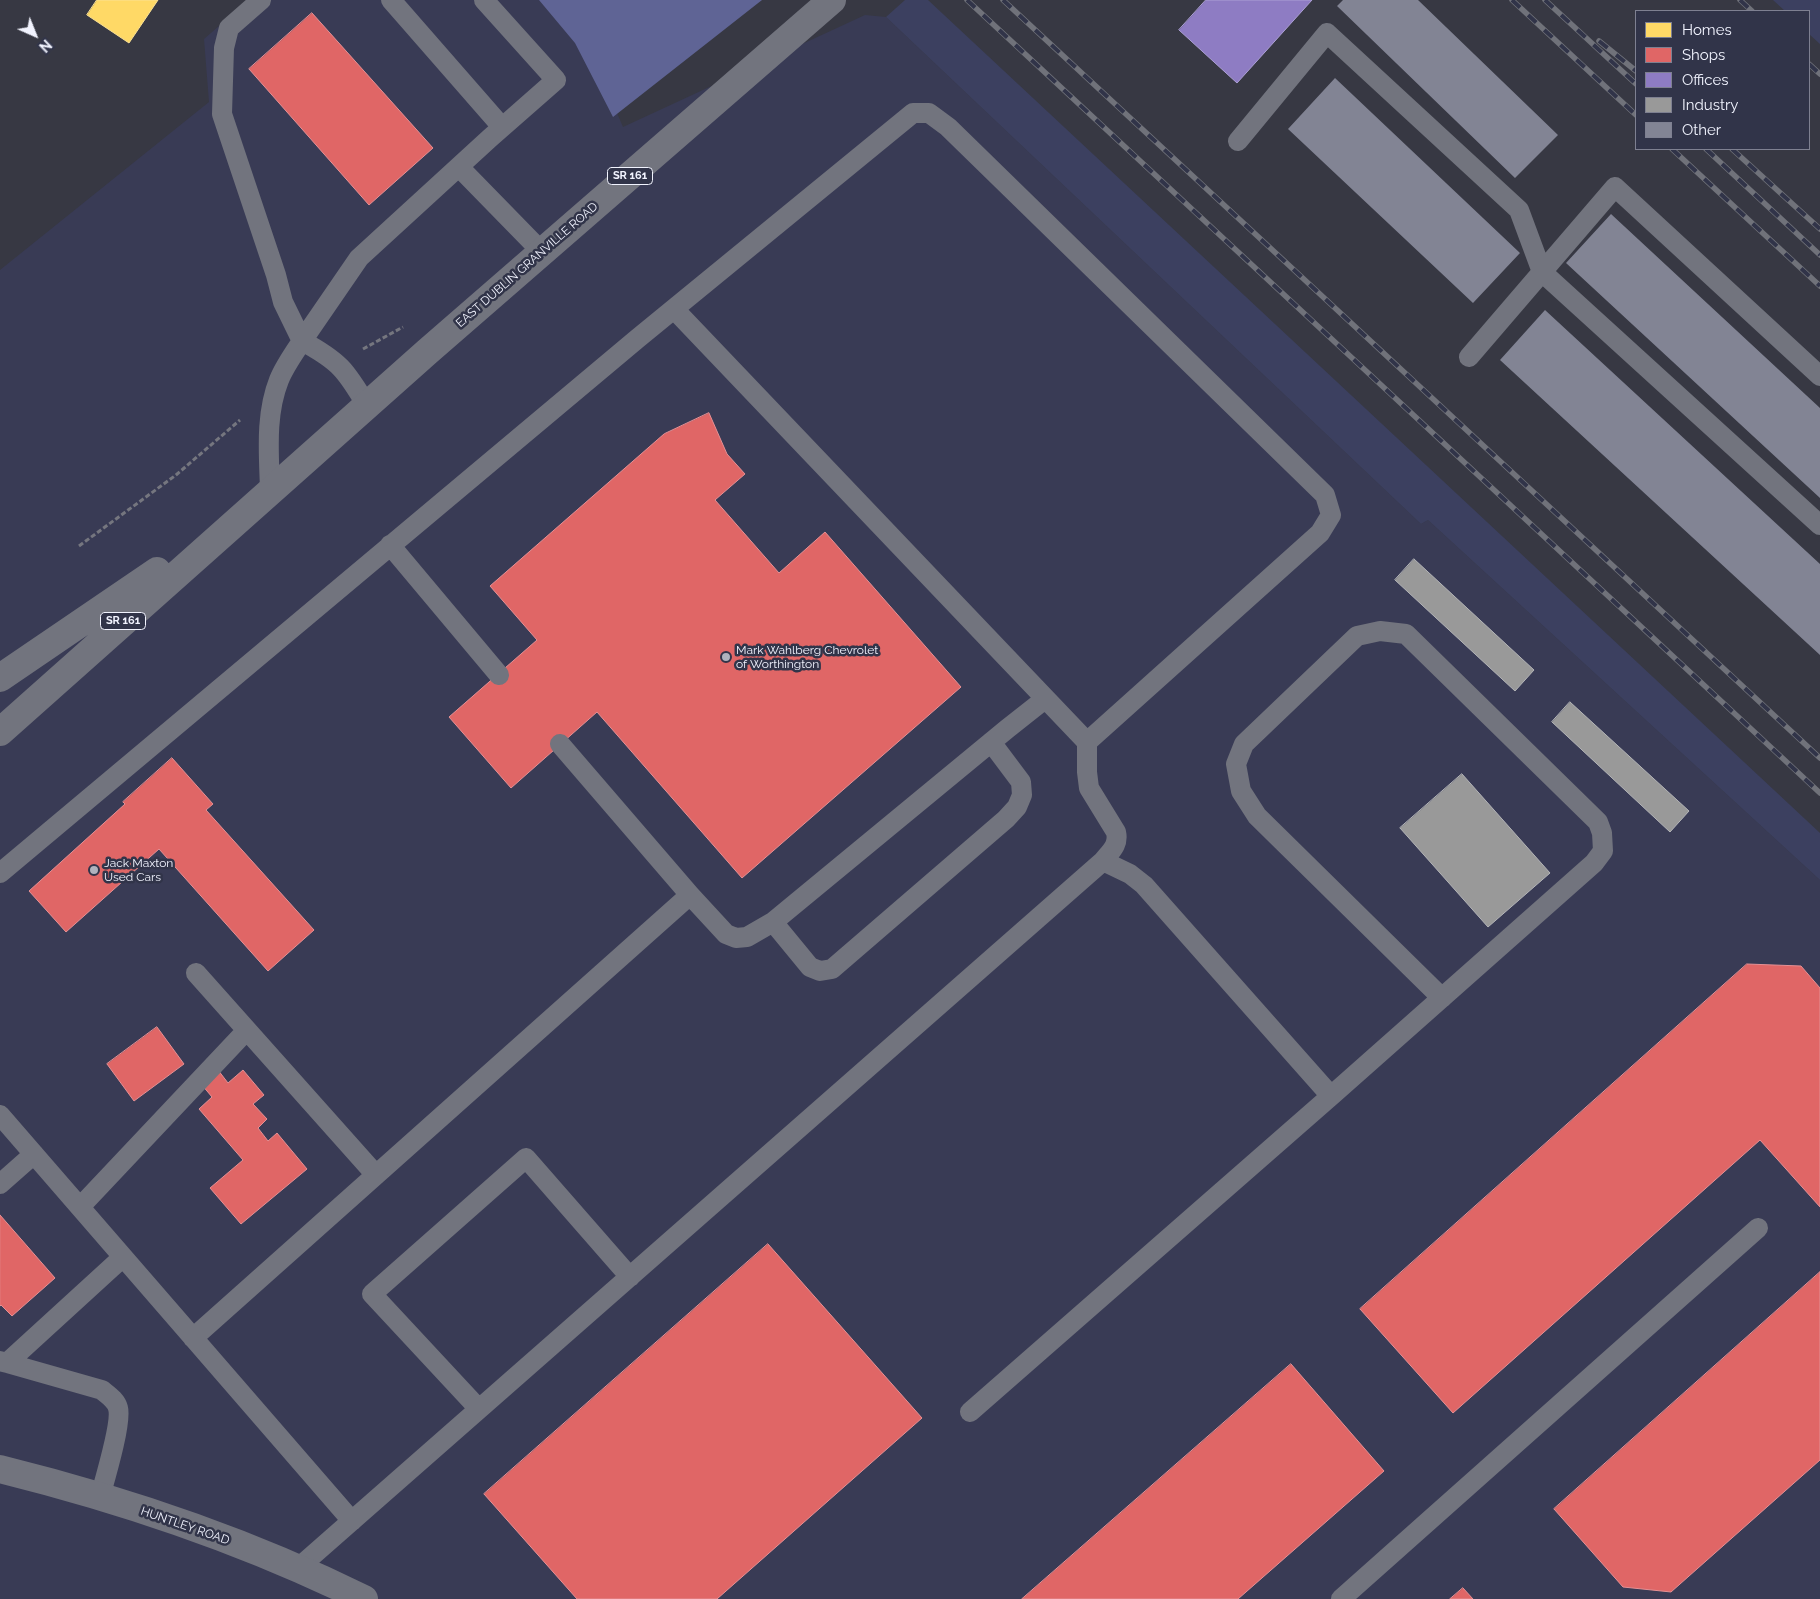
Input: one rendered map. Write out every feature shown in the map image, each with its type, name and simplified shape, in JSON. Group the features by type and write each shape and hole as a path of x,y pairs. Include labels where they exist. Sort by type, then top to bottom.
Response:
{"main road":[{"name":"EAST DUBLIN GRANVILLE ROAD","path":"0,732 270,490 832,0"},
{"name":"EAST DUBLIN GRANVILLE ROAD","path":"0,678 245,512"},
{"name":"HUNTLEY ROAD","path":"0,1469 100,1497 198,1528 324,1579 364,1599"}],"lane":[{"path":"261,0 229,28 224,48 222,114 276,275 283,302 302,341 338,364 348,375 366,406"},
{"path":"391,0 502,127"},
{"path":"270,490 269,431 271,403 279,378 359,258 556,80 484,0"},
{"path":"1238,141 1327,33 1519,210 1542,272 1820,525"},
{"path":"0,873 674,308 913,113 929,112 955,134 1325,495 1331,515 1320,533 1087,742 1086,772 1089,788 1116,832 1118,840 1103,861 297,1569"},
{"path":"459,167 542,252"},
{"path":"1469,357 1615,186 1820,376"},
{"path":"674,308 1087,742"},
{"path":"390,545 498,675"},
{"path":"970,1412 1442,998 1594,863 1603,851 1602,833 1598,822 1406,634 1380,631 1357,636 1244,744 1236,764 1241,791 1257,816 1442,998"},
{"path":"560,744 726,934 736,938 747,937 773,922 1045,699"},
{"path":"773,922 810,967 820,971 832,970 1017,807 1022,794 1021,782 991,742"},
{"path":"1103,861 1130,874 1144,885 1331,1096"},
{"path":"193,1338 690,895"},
{"path":"196,973 376,1175"},
{"path":"80,1207 247,1030"},
{"path":"0,1115 352,1521"},
{"path":"0,1184 34,1154"},
{"path":"478,1409 372,1294 526,1158 630,1277"},
{"path":"1341,1599 1758,1228"},
{"path":"4,1362 123,1257"},
{"path":"4,1362 102,1390 111,1397 118,1407 118,1421 100,1497"}],"path":[{"path":"338,364 404,327"},
{"path":"78,546 176,475 243,417 271,403"}],"shaded area":[{"path":"249,0 557,0 584,35 623,127 865,15 886,17 1421,524 1428,520 1820,880 1820,1599 0,1599 0,270 209,102 204,39"},
{"path":"539,0 762,0 613,117 575,43"},
{"path":"905,0 928,0 1820,833 1820,880 1428,520 1421,524 886,17"},
{"path":"1773,0 1820,0 1820,44 1810,35 1810,10 1784,10"}],"building: Homes":[{"path":"97,0 158,0 129,43 87,15"}],"building: Shops":[{"path":"312,13 433,148 369,205 249,69"},
{"name":"Mark Wahlberg Chevrolet of Worthington","path":"709,413 727,454 745,474 715,500 779,573 825,532 961,687 742,878 597,712 511,788 449,717 537,640 490,586 664,434"},
{"name":"Jack Maxton Used Cars","path":"172,758 213,804 206,810 314,930 268,971 159,849 66,932 29,891 125,804 123,802"},
{"path":"1747,964 1801,966 1820,988 1820,1207 1760,1140 1453,1413 1360,1309"},
{"path":"157,1027 184,1064 134,1101 107,1064"},
{"path":"218,1070 228,1083 243,1070 264,1095 253,1104 267,1119 258,1128 268,1141 277,1133 307,1169 241,1224 210,1188 243,1160 199,1109 212,1097 202,1085"},
{"path":"0,1215 55,1278 12,1316 0,1306"},
{"path":"768,1244 922,1418 717,1599 577,1599 484,1494"},
{"path":"1820,1272 1820,1460 1671,1592 1623,1587 1554,1509"},
{"path":"1291,1364 1384,1471 1238,1599 1022,1599"},
{"path":"1463,1588 1473,1599 1450,1599"}],"building: Offices":[{"path":"1206,0 1312,0 1237,83 1179,30"}],"building: Industry":[{"path":"1414,559 1534,670 1515,691 1395,580"},
{"path":"1570,702 1689,811 1670,832 1552,722"},
{"path":"1462,774 1550,873 1488,927 1400,828"}],"building: Other":[{"path":"1343,0 1418,0 1558,135 1515,178 1337,6"},
{"path":"1335,78 1520,253 1473,303 1288,129"},
{"path":"1611,214 1820,408 1820,498 1566,263"},
{"path":"1545,310 1820,564 1820,655 1500,360"}],"railway":[{"path":"967,0 1820,793"},
{"path":"1003,0 1820,758"},
{"path":"1512,0 1635,114"},
{"path":"1545,0 1635,83"},
{"path":"1740,0 1751,10"},
{"path":"1599,41 1635,70"},
{"path":"1810,65 1820,74"},
{"path":"1673,150 1820,286"},
{"path":"1707,150 1820,255"},
{"path":"1733,150 1820,229"}],"place":[{"name":"Mark Wahlberg Chevrolet of Worthington","path":"726,657"},
{"name":"Jack Maxton Used Cars","path":"94,870"}]}
